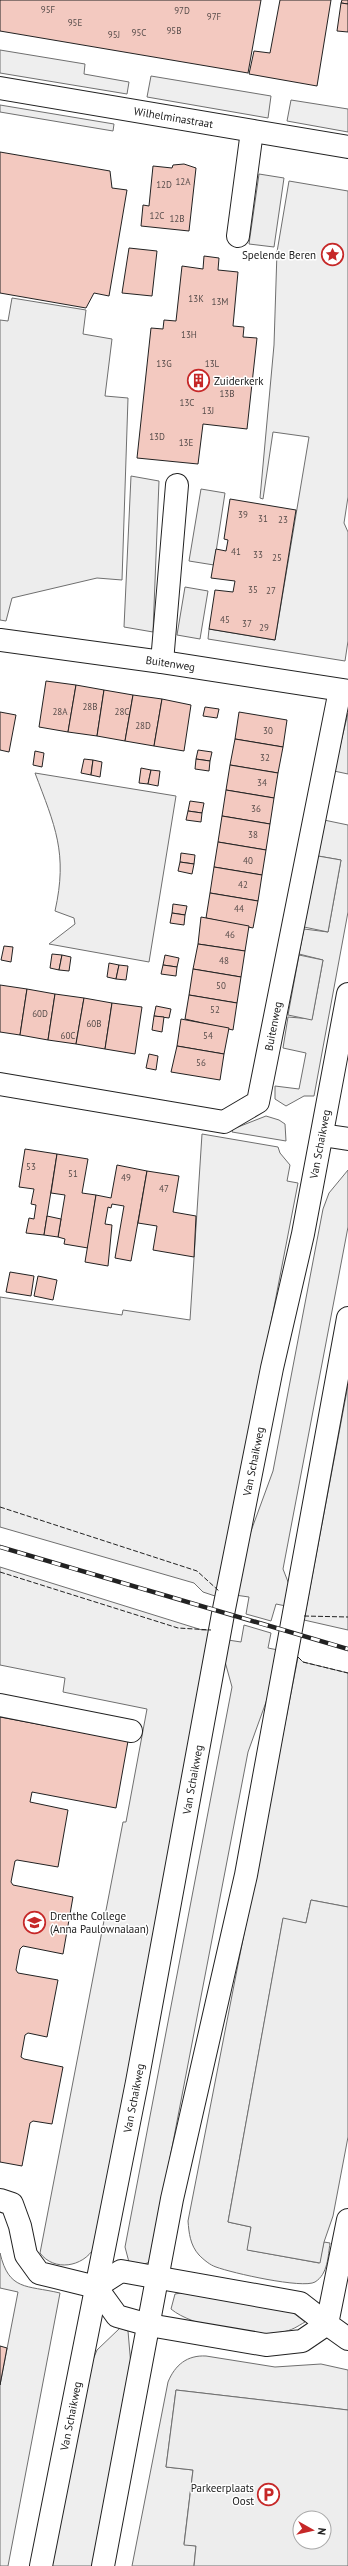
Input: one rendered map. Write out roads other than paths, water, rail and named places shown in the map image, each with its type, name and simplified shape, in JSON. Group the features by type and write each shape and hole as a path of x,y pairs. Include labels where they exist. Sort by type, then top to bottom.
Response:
{"street":[{"name":"Wilhelminastraat","path":"0,88 348,147"},
{"path":"238,236 252,131"},
{"path":"162,662 176,485"},
{"name":"Buitenweg","path":"0,640 46,648 162,662 344,690 258,1102 224,1122 0,1084"},
{"name":"Van Schaikweg","path":"41,2566 96,2288 225,1606 322,1134 348,994"},
{"path":"322,1134 348,1140"},
{"path":"103,2566 173,2191 246,1875 348,1318"},
{"path":"0,1705 131,1731"},
{"path":"0,2200 12,2204 20,2226 26,2255 39,2274 96,2288 117,2316 149,2325 266,2345 302,2341 336,2312"},
{"path":"348,2220 336,2312 348,2339"},
{"path":"96,2288 122,2271 300,2303 336,2312"}],"railway":[{"path":"0,1547 348,1649"}],"place":[{"name":"Spelende Beren","path":"332,255"},
{"name":"Zuiderkerk","path":"198,381"},
{"name":"Drenthe College (Anna Paulownalaan)","path":"34,1922"},
{"name":"Parkeerplaats Oost","path":"269,2494"}]}
